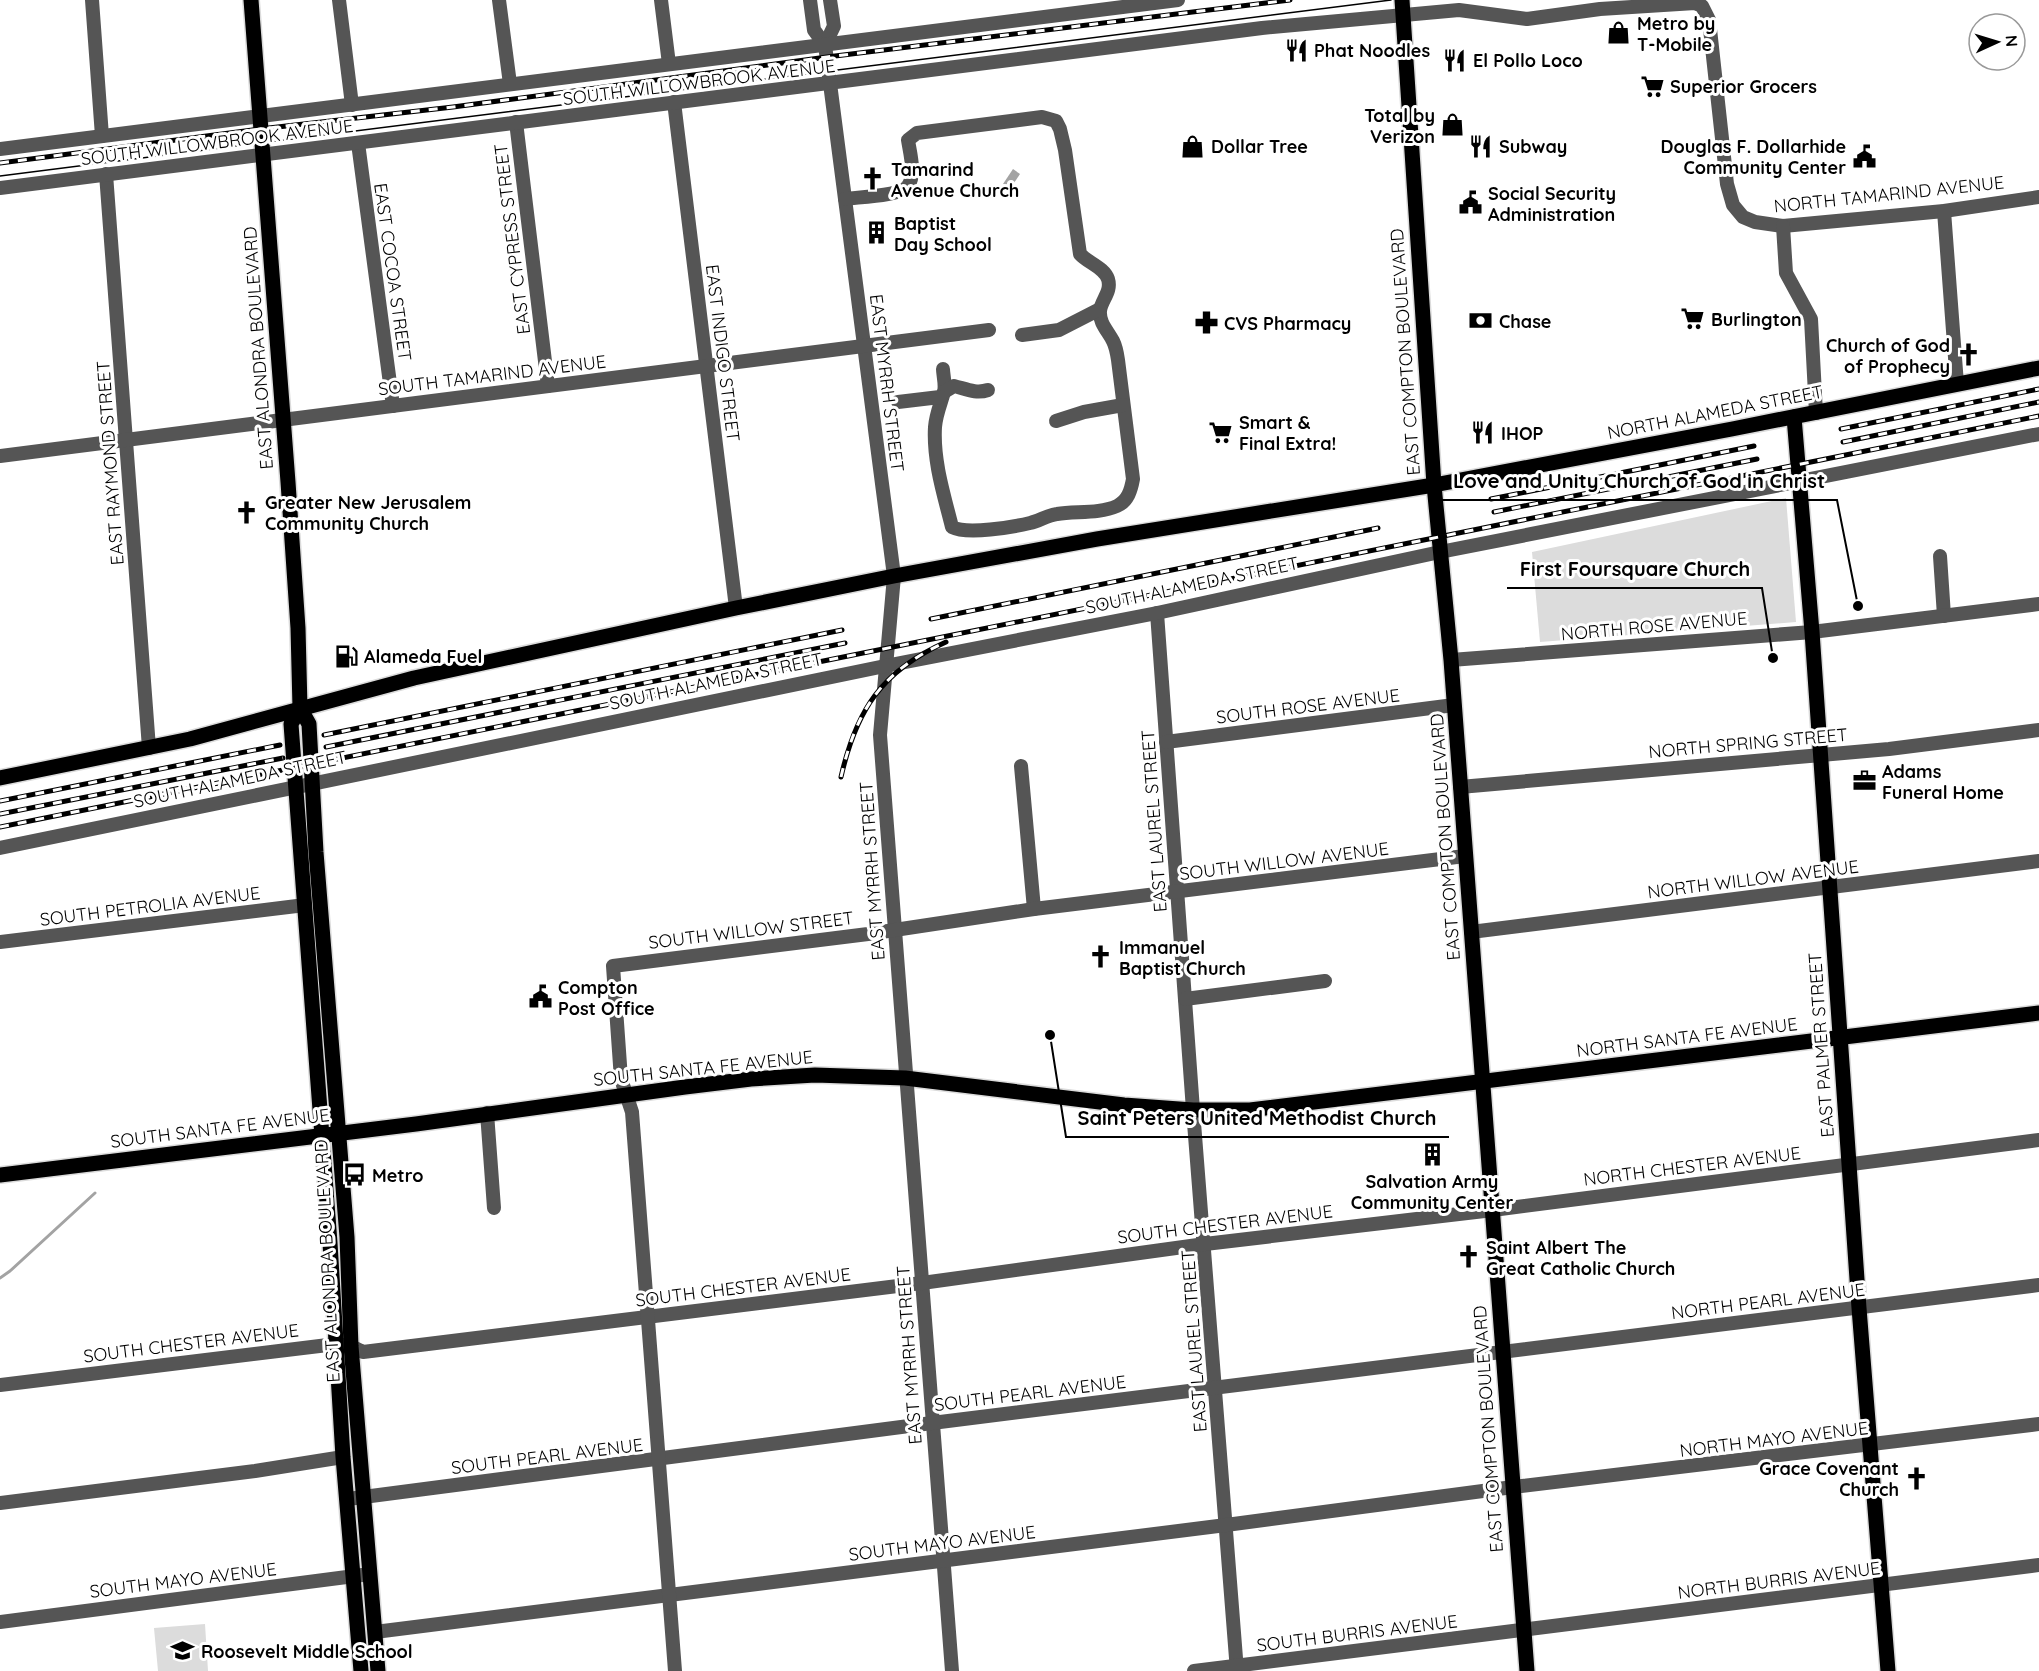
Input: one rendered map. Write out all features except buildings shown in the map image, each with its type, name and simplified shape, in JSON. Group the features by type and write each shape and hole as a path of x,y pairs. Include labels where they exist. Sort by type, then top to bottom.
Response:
{"main road":[{"name":"EAST ALONDRA BOULEVARD","path":"251,0 298,628 300,708 291,724 304,785 339,1132 347,1237 343,1457 356,1498 354,1576 361,1671"},
{"name":"EAST COMPTON BOULEVARD","path":"1402,8 1434,485 1451,660 1527,1671"},
{"name":"NORTH ALAMEDA STREET","path":"1434,485 1816,413 2039,368"},
{"name":"EAST PALMER STREET","path":"1794,417 1812,632 1859,1308 1888,1671"},
{"path":"0,778 190,739 414,678 736,608 894,576 1108,538 1434,485"},
{"name":"EAST ALONDRA BOULEVARD","path":"304,785 305,905 322,1135 344,1345 356,1498 370,1574 378,1671"},
{"name":"NORTH SANTA FE AVENUE","path":"1484,1082 2039,1013"},
{"name":"SOUTH SANTA FE AVENUE","path":"0,1175 751,1079 815,1076 905,1078 1124,1105 1193,1110 1250,1110 1484,1082"}],"street":[{"path":"92,0 102,136"},
{"path":"339,0 352,105"},
{"path":"499,0 510,84"},
{"path":"661,0 669,64"},
{"path":"810,0 814,30 825,45 834,26 830,0"},
{"name":"SOUTH WILLOWBROOK AVENUE","path":"0,149 102,136 260,122 352,105 510,84 1178,0"},
{"name":"SOUTH WILLOWBROOK AVENUE","path":"0,188 674,102 829,77 1215,33 1402,8 1459,10 1527,19 1600,9 1695,3 1702,6 1709,20 1727,184 1733,205 1743,217"},
{"name":"EAST MYRRH STREET","path":"825,45 894,576 880,735 952,1671"},
{"name":"EAST INDIGO STREET","path":"674,102 736,608"},
{"path":"845,199 902,192 909,185 912,168 908,140 916,133 1042,117 1056,121 1065,150 1080,254 1108,278 1109,289 1100,309 1101,323 1115,344 1133,479 1126,500 1117,506 1095,511 1055,514 1030,523 964,531 952,527 939,481 935,427 942,394 943,369"},
{"name":"EAST CYPRESS STREET","path":"516,122 548,386"},
{"name":"EAST COCOA STREET","path":"358,143 393,406"},
{"name":"EAST RAYMOND STREET","path":"106,174 149,748"},
{"name":"NORTH TAMARIND AVENUE","path":"1743,217 1755,222 1783,226 1944,211 2039,197"},
{"path":"1944,211 1957,384"},
{"path":"1783,226 1786,273 1811,319 1816,413"},
{"path":"1022,335 1059,330 1100,309"},
{"name":"SOUTH TAMARIND AVENUE","path":"0,456 989,330"},
{"path":"898,402 942,394 954,386 972,392 981,393 988,390"},
{"path":"1056,421 1084,412 1123,405"},
{"path":"1440,552 2039,434"},
{"name":"SOUTH ALAMEDA STREET","path":"0,848 885,666 1157,613 1440,552"},
{"path":"1940,556 1944,616"},
{"name":"NORTH ROSE AVENUE","path":"1451,660 1812,632 2039,604"},
{"name":"EAST LAUREL STREET","path":"1157,613 1237,1668"},
{"name":"SOUTH ROSE AVENUE","path":"1166,742 1454,705"},
{"name":"NORTH SPRING STREET","path":"1460,787 1889,749 2039,730"},
{"path":"1021,766 1034,909"},
{"name":"SOUTH WILLOW AVENUE","path":"894,930 1034,909 1465,856"},
{"name":"NORTH WILLOW AVENUE","path":"1471,932 2039,861"},
{"name":"SOUTH PETROLIA AVENUE","path":"0,942 305,905"},
{"name":"SOUTH WILLOW STREET","path":"626,1095 621,1079 614,966 894,930"},
{"path":"1185,999 1325,981"},
{"path":"626,1095 632,1112 675,1671"},
{"path":"487,1113 494,1208"},
{"name":"NORTH CHESTER AVENUE","path":"1493,1210 2039,1140"},
{"name":"SOUTH CHESTER AVENUE","path":"0,1385 344,1345 363,1352 922,1283 1205,1244 1493,1210"},
{"name":"NORTH PEARL AVENUE","path":"1502,1353 2039,1285"},
{"name":"SOUTH PEARL AVENUE","path":"356,1498 932,1423 1502,1353"},
{"name":"NORTH MAYO AVENUE","path":"1513,1487 1871,1446 2039,1424"},
{"path":"0,1503 255,1471 343,1457"},
{"name":"SOUTH MAYO AVENUE","path":"375,1632 1513,1487"},
{"name":"NORTH BURRIS AVENUE","path":"1524,1630 2039,1565"},
{"name":"SOUTH MAYO AVENUE","path":"0,1622 370,1574"},
{"name":"SOUTH BURRIS AVENUE","path":"1194,1671 1237,1668 1524,1630"}],"shaded area":[{"path":"1013,169 1020,174 1010,189 1003,184"},
{"path":"1786,498 1796,622 1540,642 1532,552"},
{"path":"205,1624 208,1671 158,1671 154,1628"}],"waterway":[{"path":"0,1278 95,1193"}],"tram line":[{"path":"0,176 1391,0"}],"railway":[{"path":"0,163 1290,0"},
{"path":"1841,429 2039,389"},
{"path":"1843,442 2039,402"},
{"path":"0,827 2039,416"},
{"path":"1491,499 1754,446"},
{"path":"1494,512 1757,459"},
{"path":"931,619 1378,528"},
{"path":"324,735 842,630"},
{"path":"841,777 855,732 875,696 904,666 923,653 946,642"},
{"path":"326,747 845,643"},
{"path":"0,801 280,745"},
{"path":"0,814 283,758"}],"place":[{"name":"Metro by T-Mobile","path":"1619,33"},
{"name":"Phat Noodles","path":"1296,50"},
{"name":"El Pollo Loco","path":"1455,60"},
{"name":"Superior Grocers","path":"1652,86"},
{"name":"Total by Verizon","path":"1453,125"},
{"name":"Dollar Tree","path":"1193,146"},
{"name":"Subway","path":"1481,146"},
{"name":"Douglas F. Dollarhide Community Center","path":"1864,156"},
{"name":"Tamarind Avenue Church","path":"873,179"},
{"name":"Social Security Administration","path":"1470,203"},
{"name":"Baptist Day School","path":"876,233"},
{"name":"Burlington","path":"1693,319"},
{"name":"Chase","path":"1481,321"},
{"name":"CVS Pharmacy","path":"1206,323"},
{"name":"Church of God of Prophecy","path":"1968,355"},
{"name":"Smart & Final Extra!","path":"1221,432"},
{"name":"IHOP","path":"1483,433"},
{"name":"Greater New Jerusalem Community Church","path":"247,512"},
{"name":"Love and Unity Church of God in Christ","path":"1858,606"},
{"name":"Alameda Fuel","path":"346,656"},
{"name":"First Foursquare Church","path":"1773,658"},
{"name":"Adams Funeral Home","path":"1864,781"},
{"name":"Immanuel Baptist Church","path":"1101,957"},
{"name":"Compton Post Office","path":"540,997"},
{"name":"Saint Peters United Methodist Church","path":"1050,1035"},
{"name":"Salvation Army Community Center","path":"1432,1155"},
{"name":"Metro","path":"354,1175"},
{"name":"Saint Albert The Great Catholic Church","path":"1468,1257"},
{"name":"Grace Covenant Church","path":"1917,1478"},
{"name":"Roosevelt Middle School","path":"183,1651"}]}
